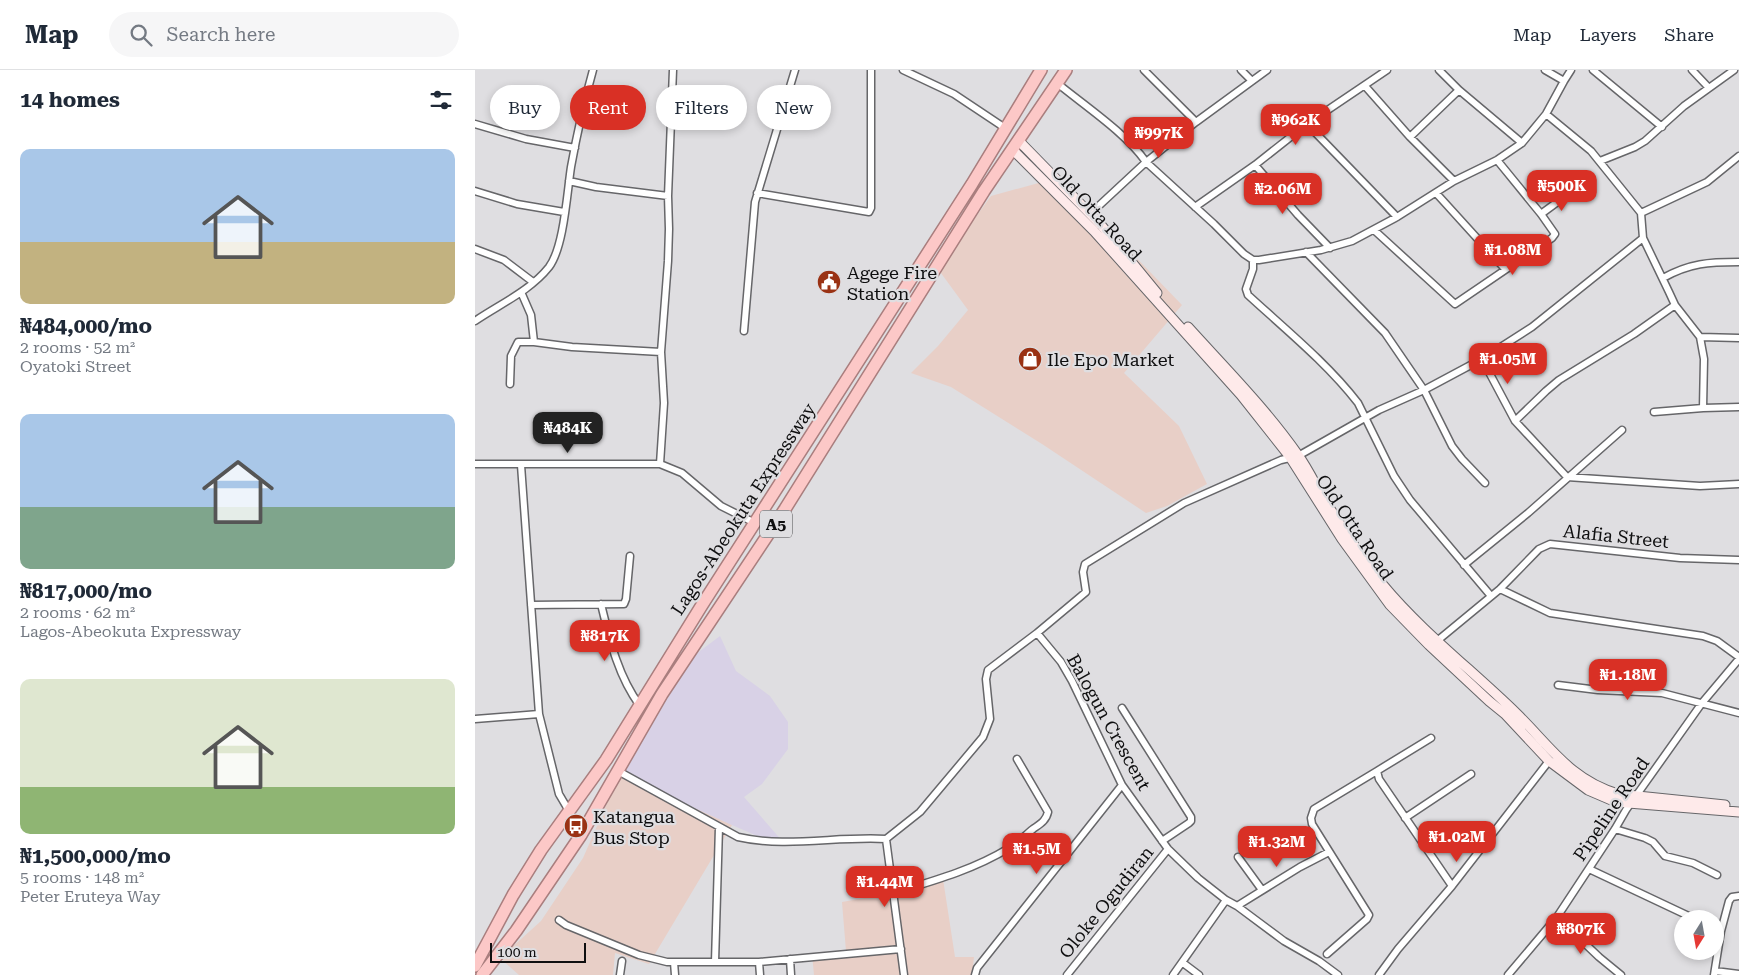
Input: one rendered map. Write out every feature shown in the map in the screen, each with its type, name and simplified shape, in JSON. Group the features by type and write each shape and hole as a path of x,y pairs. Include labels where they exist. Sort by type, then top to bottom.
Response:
{"highway":[{"name":"Lagos-Abeokuta Expressway","path":"475,966 513,895 541,850 606,760 662,668 851,370 972,184 1041,70"},
{"name":"Lagos-Abeokuta Expressway","path":"482,975 516,931 581,835 662,694 785,509 1015,144 1066,70"}],"main road":[{"path":"1015,144 1090,214 1153,289 1246,391 1294,457"},
{"name":"Old Otta Road","path":"1015,144 1241,395 1294,457 1381,582 1406,611 1517,713 1553,752 1580,777 1604,790 1634,800 1739,812"},
{"name":"Old Otta Road","path":"1294,457 1342,539 1384,598 1429,645 1505,714 1549,761 1588,790 1611,800 1739,806"}],"street":[{"path":"475,320 521,292 533,282 549,267 558,249 575,148 593,70"},
{"path":"660,464 664,403 661,352 669,237 668,196 673,70"},
{"path":"744,331 753,212 757,193 795,70"},
{"path":"757,193 869,212 871,208 871,70"},
{"path":"903,70 934,83 968,102 1005,128"},
{"path":"1145,70 1196,122"},
{"path":"1241,70 1252,81"},
{"path":"1090,214 1146,162 1196,122 1267,70"},
{"path":"1195,207 1255,165 1307,124 1387,70"},
{"path":"1439,70 1459,90 1521,143"},
{"path":"1545,70 1564,81"},
{"path":"1057,83 1140,153 1146,162 1244,254 1253,260 1330,248 1352,241 1397,217 1454,180 1497,160 1521,143 1546,114 1571,70"},
{"path":"1593,70 1662,127"},
{"path":"1692,70 1709,88"},
{"path":"1600,161 1641,144 1685,106 1734,70"},
{"path":"1365,86 1410,137 1454,180"},
{"path":"1410,137 1459,90"},
{"path":"1546,114 1583,144 1600,161 1641,213 1643,238 1675,304 1700,336 1704,359 1703,408"},
{"path":"475,124 527,139 575,148"},
{"path":"1307,124 1397,217"},
{"path":"1641,213 1707,182 1739,156"},
{"path":"1374,230 1455,304 1505,268 1552,238 1555,234 1497,160"},
{"path":"1255,165 1298,215 1330,248"},
{"path":"569,181 605,188 668,196"},
{"path":"475,191 517,204 564,212"},
{"path":"1436,192 1505,268"},
{"path":"1541,214 1571,192"},
{"path":"618,771 739,837 754,840 886,838 919,812 983,738 990,719 986,679 988,670 1037,633 1086,592 1083,572 1085,564 1184,503 1294,457 1379,410 1424,390 1482,359 1532,327 1643,238"},
{"path":"475,249 504,260 533,282"},
{"path":"1306,252 1379,326 1424,390 1461,459 1485,483"},
{"path":"1253,260 1253,269 1245,289 1248,295 1333,376 1357,403 1395,476 1410,500 1491,596"},
{"path":"1663,278 1694,264 1739,262"},
{"path":"521,292 531,315 534,342"},
{"path":"1515,421 1559,380 1634,334 1675,304"},
{"path":"1700,336 1739,338"},
{"path":"511,384 511,356 518,342 661,352"},
{"path":"1482,359 1515,421 1567,477 1700,486 1739,484"},
{"path":"1654,412 1703,408 1739,408"},
{"path":"1464,565 1622,430"},
{"path":"475,464 660,464 682,473 721,506 755,524"},
{"path":"521,465 539,714 559,794 569,811"},
{"name":"Alafia Street","path":"1437,641 1500,589 1539,549 1550,544 1680,558 1739,560"},
{"path":"531,605 625,603 630,556"},
{"path":"1500,589 1550,612 1703,636 1717,640 1739,658"},
{"path":"601,604 619,671 631,694 640,706"},
{"name":"Balogun Crescent","path":"1037,633 1061,662 1122,785 1168,849 1198,878 1226,900 1284,941 1319,961 1338,975"},
{"name":"Pipeline Road","path":"1508,975 1557,917 1634,800 1703,703 1739,658"},
{"path":"1558,685 1662,692 1739,713"},
{"path":"1122,708 1191,817 1189,823 1163,841"},
{"path":"475,719 539,714"},
{"path":"1327,954 1367,919 1369,915 1312,824 1311,813 1314,809 1431,738"},
{"path":"893,893 944,878 980,864 1017,843 1047,817 1049,812 1017,759"},
{"path":"1379,975 1398,949 1452,886 1549,761"},
{"path":"1377,771 1379,778 1405,818 1452,886"},
{"path":"1405,818 1471,774"},
{"path":"975,975 977,968 1003,934 1122,785"},
{"path":"715,962 719,827"},
{"path":"1615,829 1645,838 1653,842 1665,856 1693,863 1717,875"},
{"path":"886,838 904,975"},
{"name":"Oloke Ogudiran","path":"1067,975 1168,849"},
{"path":"1237,906 1299,867 1329,852"},
{"path":"1238,857 1262,890"},
{"path":"1589,869 1676,910"},
{"path":"1724,914 1731,897 1739,896"},
{"path":"1173,975 1226,900"},
{"path":"1557,917 1621,975"},
{"path":"559,920 566,925 639,956 660,961 759,962 901,949"},
{"path":"790,959 791,975"},
{"path":"620,975 621,960"},
{"path":"1716,960 1715,973 1739,974"},
{"path":"673,962 675,975"},
{"path":"759,962 760,975"},
{"path":"1183,962 1199,975"}],"shaded area":[{"name":"Ile Epo Market","path":"1053,179 1062,181 1182,305 1124,373 1179,426 1207,484 1167,506 1146,513 1042,444 951,387 911,373 938,346 968,310 938,269 991,196"},
{"path":"720,636 736,671 770,696 788,722 788,749 762,784 744,797 783,842 755,835 622,775 692,657"},
{"path":"622,775 732,825 649,964 615,953 613,975 519,975 500,958 541,921 583,858 612,792"},
{"path":"943,879 955,957 974,957 972,975 814,975 812,954 846,951 842,902 893,893"}],"place":[{"name":"Agege Fire Station","path":"829,282"},
{"name":"Ile Epo Market","path":"1030,359"},
{"name":"Katangua Bus Stop","path":"576,826"}]}
